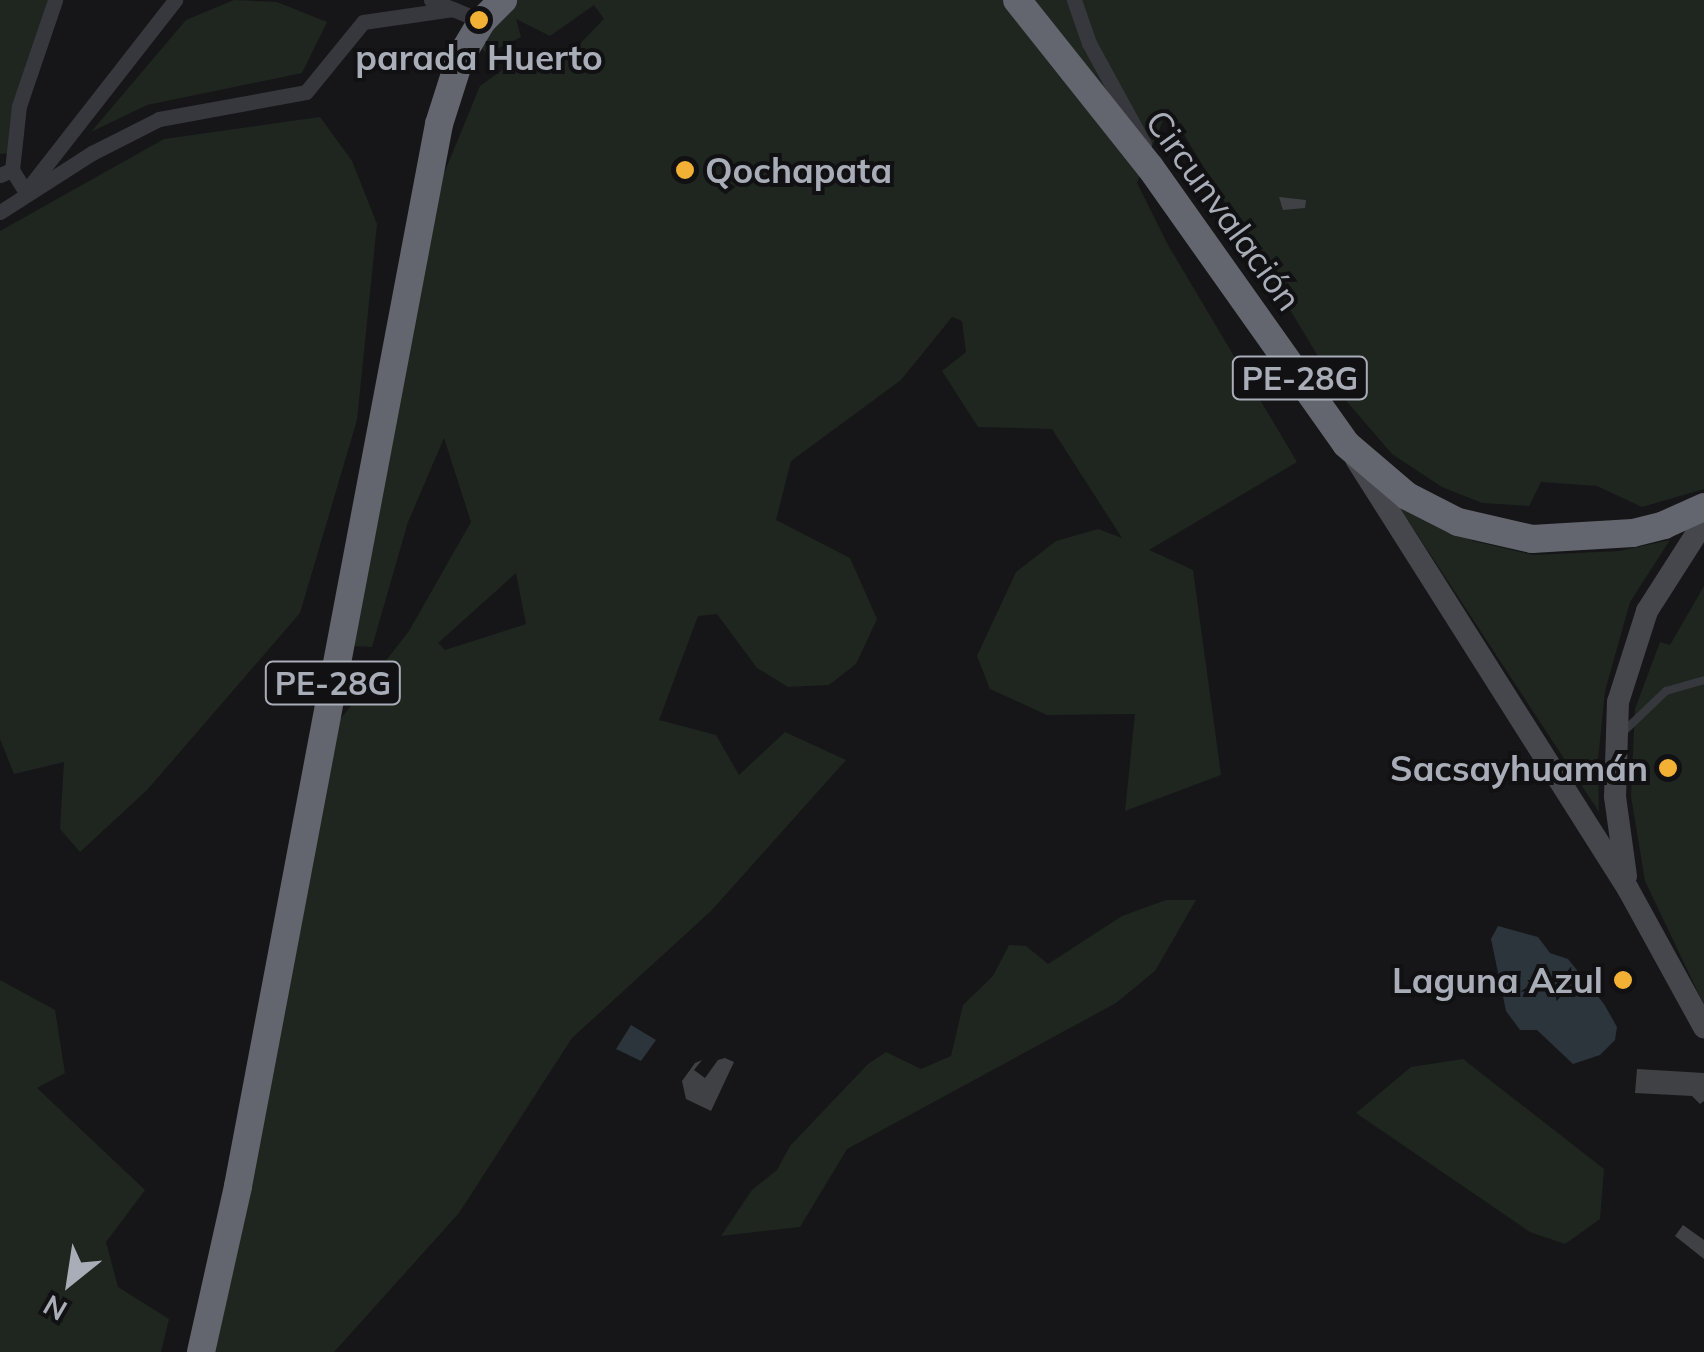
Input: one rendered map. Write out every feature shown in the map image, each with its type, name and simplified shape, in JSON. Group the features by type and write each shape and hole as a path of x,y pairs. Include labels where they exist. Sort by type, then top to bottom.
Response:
{"highway":[{"name":"PE-28G","path":"201,1352 238,1186 439,124 460,58 482,20 503,0"},
{"name":"Circunvalación","path":"1017,0 1150,167 1346,444 1373,470 1430,510 1505,535 1563,540 1617,535 1664,526 1704,507"}],"street":[{"path":"26,192 6,172 19,106 55,0"},
{"path":"26,192 175,0"},
{"path":"431,0 482,20"},
{"path":"1074,0 1090,43 1142,137 1150,167"},
{"path":"2,208 159,119 306,92 317,84 364,22 453,9"},
{"path":"1346,444 1628,888 1704,1027"},
{"path":"1628,888 1615,797 1618,702 1647,611 1704,522"}],"lane":[{"path":"1615,739 1666,691 1704,680"}],"shaded area":[{"path":"0,0 55,0 19,106 14,153 0,154"},
{"path":"234,0 277,2 327,22 302,73 147,105 91,132 186,20"},
{"path":"511,0 1704,0 1704,489 1642,507 1597,486 1541,482 1529,506 1482,503 1442,487 1392,454 1342,396 1168,108 1137,183 1168,245 1297,462 1149,550 1193,570 1221,775 1125,811 1135,714 1047,715 990,689 977,656 1016,572 1056,541 1098,529 1122,538 1052,429 978,427 942,371 966,352 962,321 952,317 901,380 791,461 776,520 850,558 877,619 856,664 829,685 788,687 757,668 717,614 698,616 659,720 716,735 739,775 785,732 846,760 711,911 572,1038 459,1213 334,1352 208,1352 335,726 409,631 471,522 444,438 408,522 372,647 351,646 431,205 480,86 529,51 553,71 604,19 594,5 550,36 516,19 521,37 487,54 476,42","holes":["516,573 526,624 445,650 438,643"]},
{"path":"320,117 352,161 377,224 357,420 300,613 147,790 80,852 60,829 64,762 14,774 0,739 0,231 164,139"},
{"path":"1400,508 1473,541 1534,555 1619,551 1670,540 1630,602 1605,691 1598,760 1599,812"},
{"name":"Sacsayhuamán","path":"1704,586 1704,1005 1645,881 1631,796 1635,709 1660,642 1670,645"},
{"path":"1166,900 1196,900 1155,971 1116,1003 847,1149 800,1227 721,1236 752,1190 777,1170 790,1146 868,1064 886,1052 921,1069 951,1056 963,1005 993,976 1009,945 1026,946 1048,964 1122,916"},
{"path":"1498,926 1538,937 1550,953 1568,959 1604,1004 1617,1027 1615,1040 1600,1055 1573,1064 1537,1030 1520,1030 1506,1011 1491,939"},
{"path":"0,980 55,1010 65,1073 37,1088 145,1190 106,1242 118,1287 169,1319 161,1352 0,1352"},
{"path":"631,1025 656,1040 641,1061 616,1049"},
{"path":"1463,1059 1604,1169 1600,1219 1565,1244 1530,1232 1356,1113 1411,1067"}],"building":[{"path":"1279,197 1306,200 1305,208 1283,210"},
{"path":"702,1060 694,1070 705,1078 718,1060 734,1062 711,1111 686,1099 682,1081 695,1063"},
{"path":"1637,1069 1704,1073 1704,1101 1700,1104 1692,1096 1635,1093"},
{"path":"1683,1225 1704,1240 1704,1259 1675,1236"}],"place":[{"name":"parada Huerto","path":"479,20"},
{"name":"Qochapata","path":"685,170"},
{"name":"Sacsayhuamán","path":"1668,768"},
{"name":"Laguna Azul","path":"1623,980"}]}
